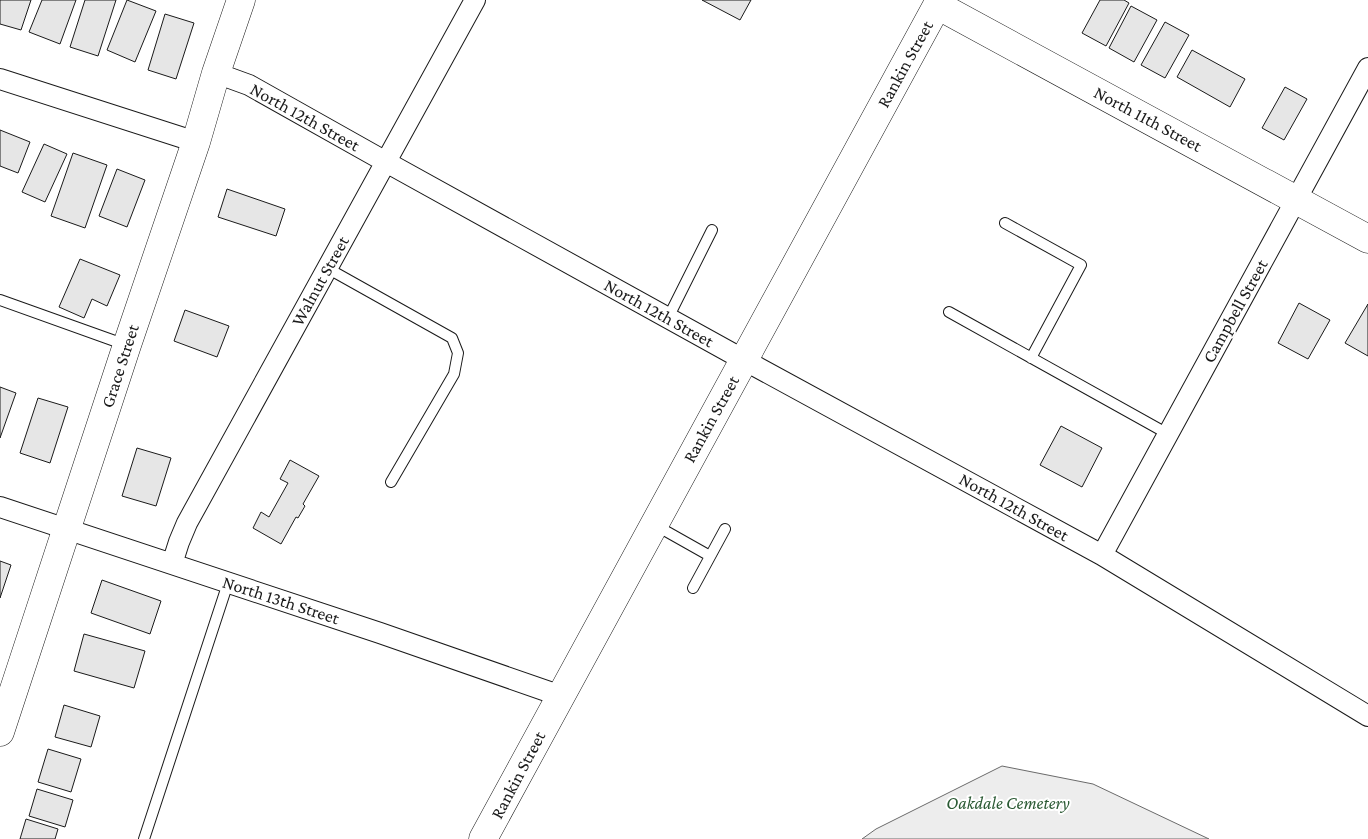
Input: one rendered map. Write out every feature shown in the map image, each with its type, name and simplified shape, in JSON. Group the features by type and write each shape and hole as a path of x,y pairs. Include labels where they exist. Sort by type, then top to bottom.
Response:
{"street":[{"name":"Grace Street","path":"0,732 4,706 67,530 196,142 216,73 241,0"},
{"name":"Walnut Street","path":"172,564 187,523 475,0"},
{"name":"North 11th Street","path":"935,2 1368,239"},
{"name":"Rankin Street","path":"483,839 744,360 935,2"},
{"name":"Campbell Street","path":"1102,555 1368,68"},
{"name":"North 12th Street","path":"216,73 250,85 744,360 1102,555 1368,716"},
{"path":"0,79 196,142"},
{"name":"North 13th Street","path":"0,507 380,633 561,696"}],"lane":[{"path":"1006,223 1081,266 1031,358"},
{"path":"668,318 712,230"},
{"path":"327,268 452,338 458,352 454,374 392,482"},
{"path":"0,300 127,345"},
{"path":"949,312 1168,434"},
{"path":"654,525 710,556"},
{"path":"693,588 725,529"},
{"path":"144,839 228,583"}],"shaded area":[{"name":"Oakdale Cemetery","path":"1002,766 1093,784 1209,839 862,839 876,829"}],"building":[{"path":"0,0 31,0 21,30 0,24"},
{"path":"42,0 76,0 60,44 29,32"},
{"path":"85,0 116,0 98,56 70,47"},
{"path":"127,0 156,11 135,62 107,50"},
{"path":"702,0 751,0 740,20"},
{"path":"1100,0 1124,0 1129,3 1106,46 1082,33"},
{"path":"1131,6 1157,20 1134,62 1109,48"},
{"path":"165,14 194,23 176,79 148,70"},
{"path":"1165,22 1189,35 1165,78 1141,65"},
{"path":"1192,50 1245,79 1230,107 1177,77"},
{"path":"1285,87 1307,99 1284,140 1262,128"},
{"path":"0,130 30,142 18,173 0,166"},
{"path":"44,144 67,154 45,202 22,192"},
{"path":"73,153 107,165 85,228 51,216"},
{"path":"117,169 145,180 127,227 99,216"},
{"path":"227,189 285,209 276,236 218,217"},
{"path":"80,259 120,275 107,306 92,299 84,318 59,307"},
{"path":"1299,303 1330,320 1308,359 1278,343"},
{"path":"1368,304 1368,356 1345,343"},
{"path":"185,310 229,326 217,357 174,341"},
{"path":"0,387 16,393 0,438"},
{"path":"38,398 68,407 50,463 20,453"},
{"path":"1061,426 1102,448 1082,487 1040,465"},
{"path":"137,448 171,458 156,506 122,496"},
{"path":"290,460 319,476 303,504 305,506 298,518 296,517 281,544 253,528 261,512 269,517 288,483 280,479"},
{"path":"0,561 11,565 0,598"},
{"path":"102,580 161,601 150,634 91,613"},
{"path":"84,634 145,651 134,688 74,671"},
{"path":"64,705 100,716 91,747 55,737"},
{"path":"48,749 81,759 71,792 38,782"},
{"path":"37,789 73,800 65,827 29,816"},
{"path":"26,819 58,829 55,839 20,839"}]}
